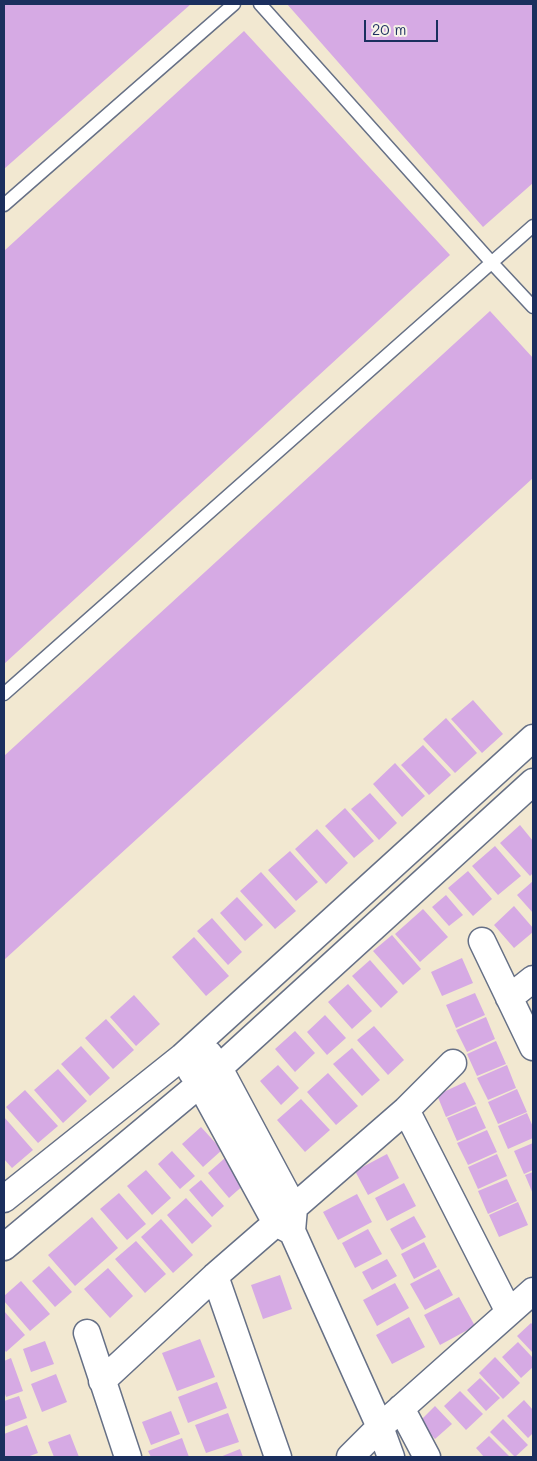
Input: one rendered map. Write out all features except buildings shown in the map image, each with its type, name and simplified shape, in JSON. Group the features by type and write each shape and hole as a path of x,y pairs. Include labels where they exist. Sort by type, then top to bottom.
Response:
{"street":[{"path":"4,1199 191,1049 530,748"},
{"path":"4,1247 210,1076 533,782"},
{"path":"482,941 533,1047"},
{"path":"509,998 533,979"},
{"path":"191,1049 210,1076 288,1220 380,1426 391,1457"},
{"path":"102,1380 215,1276 288,1220 406,1110 453,1063"},
{"path":"406,1110 509,1312"},
{"path":"215,1276 278,1457"},
{"path":"350,1457 380,1426 533,1290"},
{"path":"87,1333 128,1457"},
{"path":"401,1408 427,1457"}],"lane":[{"path":"4,205 234,4"},
{"path":"260,4 533,307"},
{"path":"4,694 533,226"}]}
